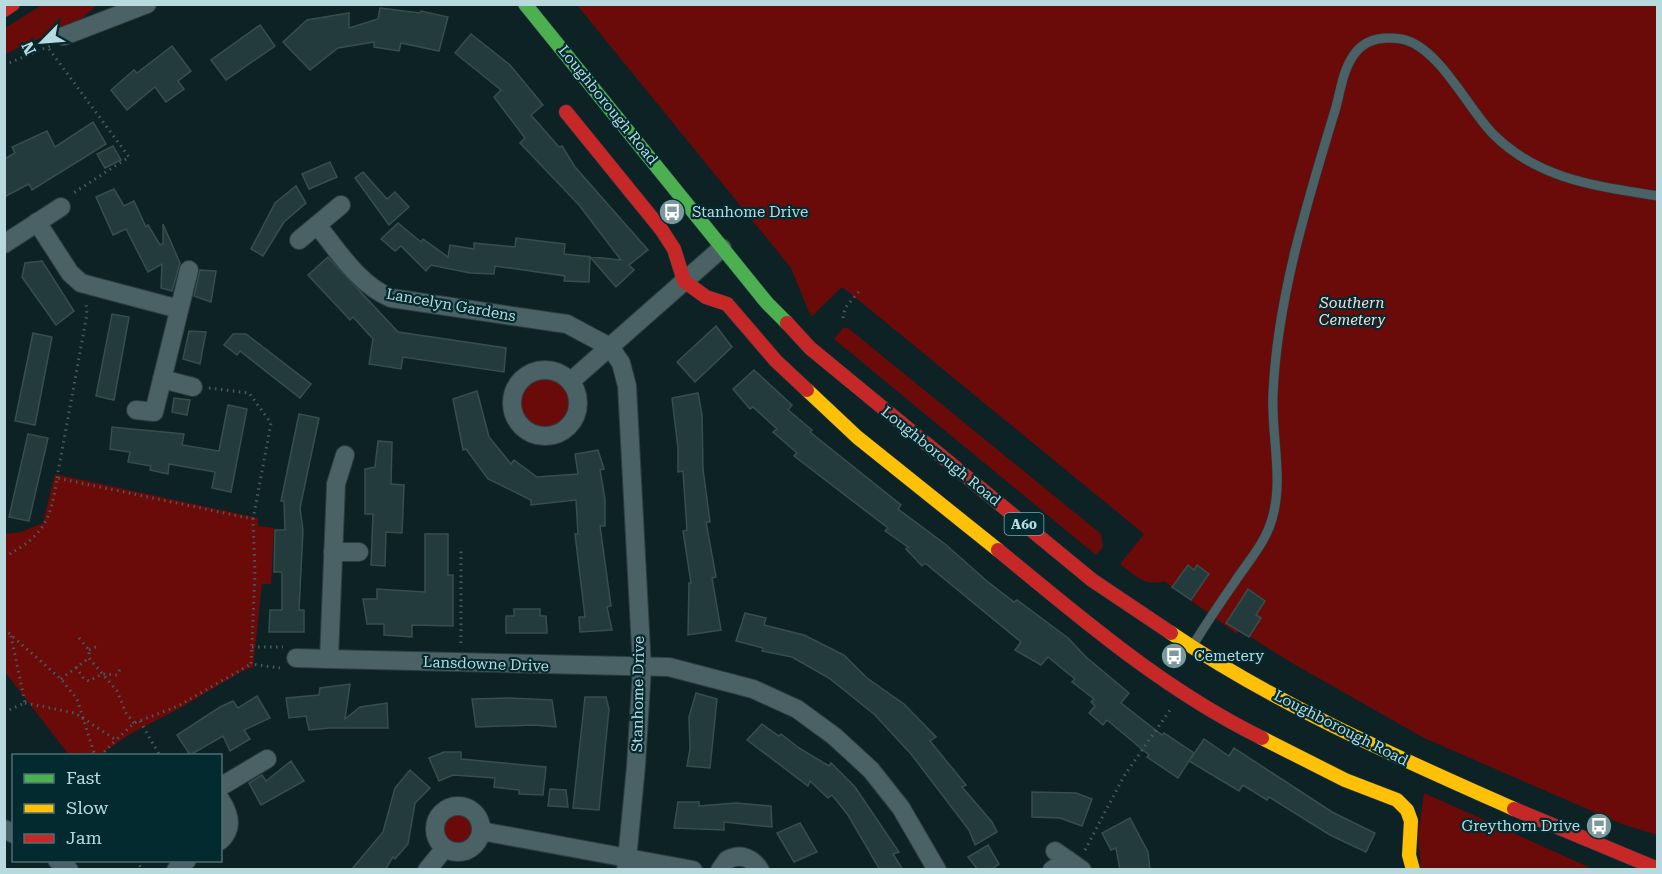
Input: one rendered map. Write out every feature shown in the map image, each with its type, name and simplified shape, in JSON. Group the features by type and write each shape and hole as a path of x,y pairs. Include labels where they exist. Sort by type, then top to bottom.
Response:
{"main road":[{"path":"4,10 13,4"},
{"name":"Loughborough Road","path":"525,4 550,32 767,303 810,348 1092,580 1191,647 1271,693 1398,757 1543,822 1658,869"},
{"path":"566,112 661,229 674,249 684,281 706,297 727,304 776,361 856,437 1130,657 1181,693 1247,731 1325,770 1396,800 1407,810 1411,821 1409,855 1413,870"}],"street":[{"path":"64,36 116,9 147,4"},
{"path":"299,240 341,205"},
{"path":"4,244 61,207"},
{"path":"37,222 70,273 84,285 179,309"},
{"name":"Lancelyn Gardens","path":"317,225 362,281 375,291 391,298 567,324 610,347"},
{"path":"571,381 722,248"},
{"path":"136,410 154,412 189,270"},
{"name":"Stanhome Drive","path":"610,347 621,363 627,386 642,668 626,864"},
{"path":"162,379 193,387"},
{"path":"329,659 336,484 345,455"},
{"path":"333,552 358,552"},
{"name":"Lansdowne Drive","path":"296,657 669,667 711,676 753,689 797,709 834,736 871,770 902,808 937,870"},
{"path":"222,786 267,759"},
{"path":"222,803 230,820 229,831 222,840"},
{"path":"456,805 472,810 481,823 481,831 476,844 465,851 444,848 439,842 434,826 436,819 448,807 456,805"},
{"path":"481,831 626,864 693,870"},
{"path":"427,870 444,848"},
{"path":"720,870 727,860 743,856 750,859 760,870"},
{"path":"1052,870 1070,861"}],"lane":[{"path":"1191,647 1251,558 1272,520 1276,472 1273,394 1284,306 1298,240 1344,71 1362,46 1373,39 1381,38 1403,39 1414,43 1429,55 1451,80 1494,135 1548,173 1600,188 1658,196"}],"path":[{"path":"4,65 48,47 64,36"},
{"path":"48,47 129,157 74,192 61,207"},
{"path":"4,557 42,532 52,506 87,314 84,285"},
{"path":"843,318 845,308 861,289"},
{"path":"193,387 249,393 271,423 253,519 255,574 251,664"},
{"path":"57,478 253,519"},
{"path":"460,663 461,550"},
{"path":"4,629 61,679 77,699 97,754"},
{"path":"11,634 25,703"},
{"path":"79,638 89,650 89,658 117,691 126,713 134,723"},
{"path":"89,650 100,645"},
{"path":"100,754 134,723 178,706 251,664 282,668 283,647 252,647"},
{"path":"61,679 89,658"},
{"path":"76,667 84,680 89,681 102,674 117,675 120,669"},
{"path":"1070,861 1124,776 1181,693"},
{"path":"4,712 25,703 75,712 85,717 98,730 116,740"},
{"path":"140,721 159,754"}],"green space":[{"path":"42,5 97,5 80,20 5,54 5,28"},
{"name":"Southern Cemetery","path":"577,5 1657,5 1657,835 1622,824 1424,738 1239,630 1237,634 1164,581 1145,581 1130,572 1120,564 1144,534 850,293 842,287 812,316 791,268"},
{"path":"843,328 848,328 1101,534 1103,547 1096,555 834,339"},
{"path":"545,377 559,381 567,389 571,403 567,417 559,425 545,429 531,425 523,417 519,403 523,389 531,381"},
{"path":"55,474 258,518 258,526 274,528 271,584 262,584 253,668 246,669 130,734 101,754 68,754 5,672 5,534 21,532 43,523"},
{"path":"1424,793 1593,869 1421,870 1418,836"},
{"path":"457,814 468,818 472,829 468,840 457,844 446,840 442,829 446,818"}],"building":[{"path":"380,8 420,13 421,11 448,17 439,51 401,43 399,51 374,47 374,42 338,48 310,70 283,42 307,20 349,13 349,28 378,19"},
{"path":"260,25 275,46 226,80 211,60"},
{"path":"471,34 510,65 543,105 531,115 559,147 562,146 575,167 648,250 629,265 634,270 616,287 590,257 589,282 564,281 565,276 495,266 494,274 470,273 431,265 426,271 401,246 395,251 381,239 398,223 421,242 423,239 448,257 450,245 474,249 474,243 515,247 516,238 565,244 564,254 621,260 579,205 520,143 525,138 494,97 501,90 455,53"},
{"path":"172,46 191,71 178,81 184,89 166,102 155,87 127,110 111,90 134,70 137,73"},
{"path":"93,122 106,144 32,190 29,184 4,197 4,159 15,153 12,147 47,131 55,147"},
{"path":"113,146 121,160 105,168 97,154"},
{"path":"330,162 337,177 309,189 302,174"},
{"path":"363,172 387,199 395,192 409,207 389,225 355,178"},
{"path":"296,186 306,203 284,222 263,256 251,249 275,203"},
{"path":"114,189 124,206 134,201 146,227 148,225 160,245 163,243 163,224 180,263 172,291 161,288 162,264 148,272 126,229 113,235 96,197"},
{"path":"328,257 398,332 506,348 504,372 403,357 401,369 369,364 373,339 353,317 350,320 308,275"},
{"path":"42,261 74,311 56,325 22,277 25,263"},
{"path":"200,270 216,271 211,302 194,296"},
{"path":"112,314 129,317 114,400 96,396"},
{"path":"716,326 732,347 695,382 677,362"},
{"path":"189,331 206,332 200,364 183,359"},
{"path":"33,333 52,337 35,425 15,421"},
{"path":"233,334 246,334 311,384 300,398 240,351 237,355 224,345"},
{"path":"754,370 792,405 788,410 812,430 810,432 901,505 898,509 945,544 1014,602 1017,600 1068,638 1086,657 1129,693 1121,703 1162,735 1164,733 1194,753 1178,778 1147,757 1149,755 1107,720 1103,725 1089,713 1095,706 1091,702 1094,699 1072,682 1075,679 1048,657 1041,665 1015,650 1021,642 925,563 922,566 906,549 908,547 885,531 888,528 794,456 797,453 773,432 777,429 753,407 750,409 733,389"},
{"path":"477,391 489,437 511,464 514,460 537,477 578,474 575,454 598,450 604,469 600,470 605,499 605,526 600,526 611,606 607,607 612,630 580,632 579,617 585,617 575,534 578,534 576,500 531,505 531,500 488,479 466,449 463,450 453,399"},
{"path":"698,393 702,415 703,469 710,522 706,522 716,577 712,578 721,630 688,635 689,583 691,583 683,531 687,530 683,471 678,472 678,448 672,398"},
{"path":"174,398 190,400 187,415 172,412"},
{"path":"228,405 247,409 231,492 212,488 215,472 169,464 168,474 150,470 151,466 128,462 130,452 110,449 112,427 184,434 182,445 219,451"},
{"path":"299,414 319,418 300,508 303,530 299,610 304,610 304,632 269,632 270,610 282,610 282,572 274,572 275,530 285,530 284,501 281,501"},
{"path":"28,434 48,438 29,521 9,517"},
{"path":"378,441 392,442 391,484 404,485 402,533 386,532 385,566 371,565 373,514 365,514 365,469 375,467"},
{"path":"425,534 448,534 448,575 453,575 453,626 412,625 412,637 384,635 384,624 367,624 363,599 377,599 377,589 425,592"},
{"path":"1188,565 1194,570 1197,565 1209,574 1191,600 1172,587"},
{"path":"1248,589 1265,601 1256,615 1261,618 1249,637 1226,623"},
{"path":"514,609 540,609 540,616 546,616 547,633 506,633 506,616 514,616"},
{"path":"745,613 766,618 764,625 804,635 844,655 867,678 904,704 936,737 930,741 966,785 962,787 992,822 997,832 975,845 969,830 911,754 875,715 829,678 792,657 762,651 763,648 736,641"},
{"path":"350,684 345,719 360,707 387,703 388,728 309,730 306,716 289,718 286,698 319,695 320,688"},
{"path":"696,693 717,699 710,768 687,766 690,749 689,717"},
{"path":"257,696 270,718 244,730 250,739 230,751 223,736 189,754 177,735 233,701 238,708"},
{"path":"585,697 606,697 609,709 599,810 573,808"},
{"path":"472,699 552,700 556,727 534,725 476,727"},
{"path":"762,724 829,766 831,763 855,787 899,852 893,854 903,870 880,870 848,815 832,795 828,798 810,781 808,786 747,740"},
{"path":"1204,739 1229,756 1234,748 1332,812 1375,833 1366,852 1330,835 1269,797 1267,800 1243,785 1239,791 1189,761"},
{"path":"444,752 461,752 461,759 546,767 543,795 519,794 519,790 494,787 495,778 453,775 439,781 429,758"},
{"path":"291,761 304,781 261,805 249,783 262,775 266,781"},
{"path":"410,770 430,788 415,803 408,844 395,859 393,857 385,870 351,870 383,832 395,788"},
{"path":"550,789 566,790 568,807 548,806"},
{"path":"1032,792 1076,793 1092,799 1082,826 1060,818 1032,817"},
{"path":"678,802 699,802 699,806 736,803 771,806 772,827 724,822 724,830 674,828"},
{"path":"1130,818 1148,852 1150,870 1120,870 1116,848 1111,850 1102,833"},
{"path":"800,823 817,852 794,862 777,833"},
{"path":"988,845 999,864 991,870 978,870 968,857"}],"traffic: fast":[{"path":"525,4 767,303 787,323"}],"traffic: slow":[{"path":"807,390 857,437 998,550"},
{"path":"1171,633 1211,659 1295,707 1514,809"},
{"path":"1262,738 1345,780 1397,800 1407,810 1411,821 1409,855 1413,870"}],"traffic: jam":[{"path":"4,10 13,4"},
{"path":"566,112 661,229 674,249 684,281 706,297 727,304 776,361 807,390"},
{"path":"787,323 810,348 1092,580 1171,633"},
{"path":"998,550 1158,676 1226,719 1262,738"},
{"path":"1514,809 1658,869"}],"place":[{"name":"Stanhome Drive","path":"672,212"},
{"name":"Cemetery","path":"1174,656"},
{"name":"Greythorn Drive","path":"1599,826"}]}
